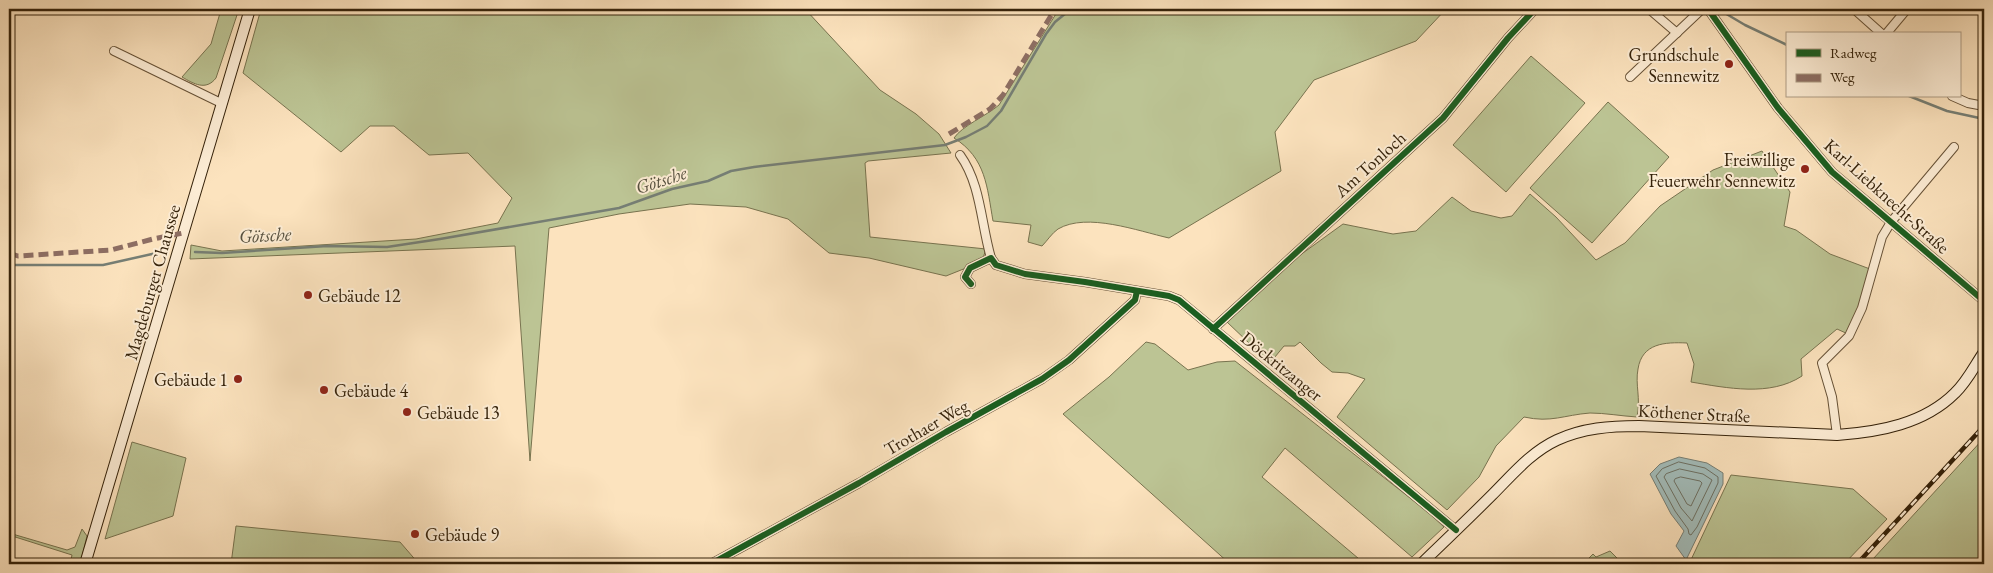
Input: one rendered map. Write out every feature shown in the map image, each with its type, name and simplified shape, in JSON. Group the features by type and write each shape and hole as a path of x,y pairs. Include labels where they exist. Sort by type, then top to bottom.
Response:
{"main road":[{"name":"Magdeburger Chaussee","path":"85,564 250,9"},
{"name":"Köthener Straße","path":"1421,564 1538,452 1555,441 1584,430 1613,426 1639,426 1837,435 1880,430 1933,411 1957,392 1984,352"}],"street":[{"name":"Am Tonloch","path":"1213,329 1443,118 1508,38 1535,9"},
{"path":"1649,9 1677,33"},
{"path":"1630,77 1702,9"},
{"name":"Karl-Liebknecht-Straße","path":"1708,9 1778,108 1832,172 1984,301"},
{"path":"1854,9 1882,32"},
{"path":"1886,32 1907,9"},
{"path":"114,51 221,103"},
{"path":"1957,98 1968,103 1984,106"},
{"path":"1837,435 1832,397 1822,363 1849,336 1862,308 1882,237 1891,222 1954,146"},
{"path":"960,155 968,166 975,185 991,258 970,268 965,276 971,284"},
{"name":"Döckritzanger","path":"991,258 996,264 1025,274 1169,296 1179,300 1456,530"},
{"name":"Trothaer Weg","path":"711,564 859,483 1042,379 1069,360 1135,300 1137,291"}],"green space":[{"path":"213,9 239,9 216,78 208,84 200,85 182,77 211,44 220,13"},
{"path":"261,9 805,9 880,90 916,114 939,134 951,153 868,161 865,163 870,237 986,249 983,258 966,268 946,276 869,258 829,253 788,219 746,207 690,204 619,214 549,228 530,461 515,246 190,259 191,245 222,251 416,239 498,223 512,198 468,153 429,155 394,126 370,126 341,152 243,73"},
{"path":"1059,9 1446,9 1416,41 1314,80 1275,132 1281,171 1169,238 1113,224 1083,222 1070,224 1058,229 1042,246 1028,242 1031,225 993,221 986,185 979,164 965,146 954,138 963,129 999,105"},
{"path":"1531,56 1585,103 1506,192 1453,145"},
{"path":"1608,102 1669,157 1592,243 1530,188"},
{"path":"1762,151 1790,192 1784,226 1796,230 1830,254 1870,269 1861,305 1848,334 1837,329 1801,359 1802,376 1790,383 1762,389 1719,387 1691,382 1694,364 1687,343 1663,344 1649,349 1640,360 1638,369 1637,417 1590,413 1550,419 1524,417 1496,446 1479,477 1447,510 1337,417 1365,379 1348,373 1332,372 1300,342 1295,346 1284,346 1270,363 1227,322 1296,258 1343,224 1393,234 1416,231 1452,197 1471,211 1501,218 1512,216 1530,194 1556,217 1596,260 1625,243 1660,206 1713,170"},
{"path":"1146,342 1155,344 1188,370 1217,362 1235,361 1428,512 1444,527 1412,557 1285,448 1262,477 1365,564 1230,564 1063,414 1109,377"},
{"path":"1984,438 1984,564 1869,564 1873,559"},
{"path":"132,442 186,458 173,516 105,539"},
{"path":"1731,475 1853,489 1887,519 1844,564 1689,564"},
{"path":"236,526 400,542 419,564 231,564"},
{"path":"82,529 87,536 80,564 70,564 72,555 9,535 9,533 67,550 75,547"},
{"path":"1610,551 1623,564 1583,564 1593,554 1596,557"}],"water":[{"path":"1679,457 1707,463 1723,473 1723,484 1686,560 1676,546 1684,531 1671,514 1650,474 1660,464"}],"waterway":[{"name":"Götsche","path":"195,252 222,253 327,246 387,247 619,208 672,189 708,181 731,171 945,145 987,126 1001,111 1046,34 1055,22 1071,9"},
{"path":"1718,9 1745,25 1786,45"},
{"path":"1914,98 1947,111 1984,119"},
{"name":"Götsche","path":"9,265 103,265 161,252"}],"railway":[{"path":"1857,564 1984,426"}],"marked path":[{"path":"949,134 990,109 1003,95 1055,9"},
{"path":"9,253 18,256 111,250 183,233"}],"cycle path":[{"path":"1213,329 1443,118 1508,38 1535,9"},
{"path":"1708,9 1778,108 1832,172 1984,301"},
{"path":"971,284 965,277 970,268 991,258 996,265 1025,274 1169,296 1179,300 1456,530"},
{"path":"711,564 859,483 1042,379 1069,360 1135,300 1137,291"}],"place":[{"name":"Grundschule Sennewitz","path":"1729,64"},
{"name":"Freiwillige Feuerwehr Sennewitz","path":"1805,169"},
{"name":"Gebäude 12","path":"308,295"},
{"name":"Gebäude 1","path":"238,379"},
{"name":"Gebäude 4","path":"324,390"},
{"name":"Gebäude 13","path":"407,412"},
{"name":"Gebäude 9","path":"415,534"}]}
